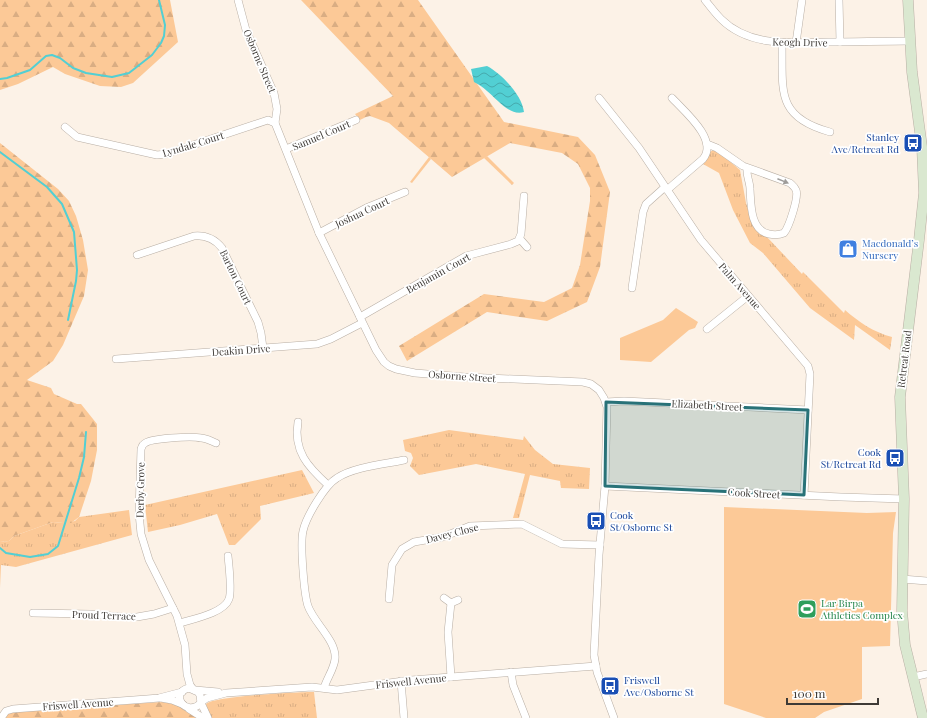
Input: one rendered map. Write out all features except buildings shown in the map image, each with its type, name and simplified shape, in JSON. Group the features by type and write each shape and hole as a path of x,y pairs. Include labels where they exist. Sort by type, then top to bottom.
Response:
{"street":[{"name":"Osborne Street","path":"238,0 246,30 274,93 277,109 275,123 319,233 380,357 396,369 415,373 583,382 596,387 606,402"},
{"name":"Keogh Drive","path":"705,0 721,20 740,32 764,40 782,43 910,41"},
{"path":"796,43 802,0"},
{"path":"839,0 840,42"},
{"name":"Retreat Road","path":"908,0 913,83 923,161 923,240 900,397 904,498 902,630 923,718"},
{"path":"782,43 783,86 786,103 792,111 804,121 812,126 830,132"},
{"name":"Palm Avenue","path":"599,98 639,148 700,240 808,366 810,374 804,495"},
{"path":"632,288 643,212 646,204 703,160 706,153 705,137 700,128 672,98"},
{"name":"Lyndale Court","path":"65,127 78,137 157,155 166,154 268,120 275,123"},
{"name":"Samuel Court","path":"286,149 356,120"},
{"path":"706,144 717,148 747,168 790,183 795,188 797,195 788,226 784,233 773,234 763,232 758,228 750,202 750,187 746,171 747,168"},
{"name":"Joshua Court","path":"319,233 366,208 405,192"},
{"path":"524,196 520,239 527,248"},
{"name":"Barton Court","path":"137,255 194,236 214,240 222,248 258,322 263,348"},
{"name":"Benjamin Court","path":"361,320 466,256 511,244 520,239"},
{"path":"707,329 748,296"},
{"name":"Deakin Drive","path":"116,359 317,344 331,339 361,320"},
{"name":"Elizabeth Street","path":"606,402 624,401 808,410"},
{"path":"606,402 607,412 604,486 594,647 596,666 614,718"},
{"path":"298,422 297,435 301,454 306,463 328,485"},
{"name":"Derby Grove","path":"194,690 190,686 187,674 185,645 180,623 149,560 141,534 139,513 141,449 145,442 157,440 195,437 207,439 216,443"},
{"path":"324,688 334,663 334,652 332,645 315,620 308,605 302,540 303,531 308,518 328,485 337,477 353,471 404,460"},
{"name":"Cook Street","path":"604,486 904,498"},
{"name":"Davey Close","path":"389,599 392,565 402,549 414,542 442,537 470,526 522,524 562,544 600,546"},
{"path":"180,623 214,612 226,605 230,596 228,556"},
{"path":"902,580 927,581"},
{"path":"444,598 455,602 448,632 451,677"},
{"name":"Proud Terrace","path":"33,613 137,617 154,614 173,608"},
{"name":"Friswell Avenue","path":"194,690 226,693 291,688 324,688 337,690 401,681 596,666"},
{"path":"511,672 513,685 526,718"},
{"name":"Derby Grove","path":"183,691 187,674"},
{"path":"913,677 927,674"},
{"path":"401,681 404,718"},
{"path":"203,718 182,704 179,699 183,691 189,688 200,695 201,702 208,718"},
{"name":"Friswell Avenue","path":"1,718 6,711 13,709 159,698 183,691"},
{"name":"Friswell Avenue","path":"201,702 207,698 226,693"},
{"name":"Friswell Avenue","path":"159,698 172,700 182,704"},
{"path":"190,709 196,708 201,702"}],"highlighted area":[{"path":"606,402 808,410 804,495 605,486"}],"green space":[{"path":"0,0 170,0 178,42 133,83 121,87 100,86 65,74 53,67 18,84 0,90"},
{"path":"301,0 418,0 504,122 578,137 595,155 610,192 600,267 587,302 547,321 487,312 407,361 399,346 484,294 544,302 572,288 580,265 590,201 590,188 578,164 562,153 510,143 452,177 389,123 370,116 360,120 355,114 393,96"},
{"path":"0,143 58,189 69,201 76,216 83,240 88,270 84,296 63,345 53,361 27,380 51,388 54,394 77,404 81,404 97,424 97,450 91,481 79,517 71,523 53,522 14,536 9,541 0,542"},
{"path":"714,150 720,153 740,170 746,203 754,228 760,234 767,237 802,274 803,272 844,313 845,310 867,326 892,337 890,350 855,325 854,340 810,308 763,253 750,243 733,210 719,173 703,164 709,152"},
{"path":"487,156 514,183 512,185 484,158"},
{"path":"429,157 431,159 412,183 410,182"},
{"path":"676,308 698,322 695,328 689,330 651,362 620,360 620,338 663,320"},
{"path":"449,430 523,440 524,436 535,450 553,464 590,468 589,489 561,488 560,481 530,475 519,518 513,518 525,474 476,464 419,475 410,466 413,458 411,453 405,451 403,440"},
{"path":"302,470 314,493 260,506 261,519 235,545 229,545 217,514 180,525 148,532 145,505"},
{"name":"Lar Birpa Athletics Complex","path":"724,507 867,513 896,512 893,533 890,646 862,647 862,699 824,712 815,718 766,718 724,704"},
{"path":"129,510 132,535 16,567 1,565 0,588 0,542 9,541 14,536 53,522 63,523 75,521 79,517"},
{"path":"314,692 317,718 212,718 209,715 206,704 213,701 240,697"},
{"path":"162,702 181,707 198,718 5,718 9,713 18,711"}],"water":[{"path":"487,66 499,74 515,92 524,112 514,112 509,109 484,88 474,82 471,69"}],"waterway":[{"path":"0,79 30,70 46,56 52,55 60,58 73,68 86,73 112,77 129,73 152,55 161,43 164,36 165,25 159,0"},
{"path":"0,152 47,187 62,204 74,232 77,270 68,320"},
{"path":"0,548 6,553 30,557 48,554 58,546 79,478 84,457 86,432"}],"place":[{"name":"Stanley Ave/Retreat Rd","path":"913,143"},
{"name":"Macdonald’s Nursery","path":"848,249"},
{"name":"Cook St/Retreat Rd","path":"895,458"},
{"name":"Cook St/Osborne St","path":"596,521"},
{"name":"Lar Birpa Athletics Complex","path":"807,609"},
{"name":"Friswell Ave/Osborne St","path":"610,686"}]}
